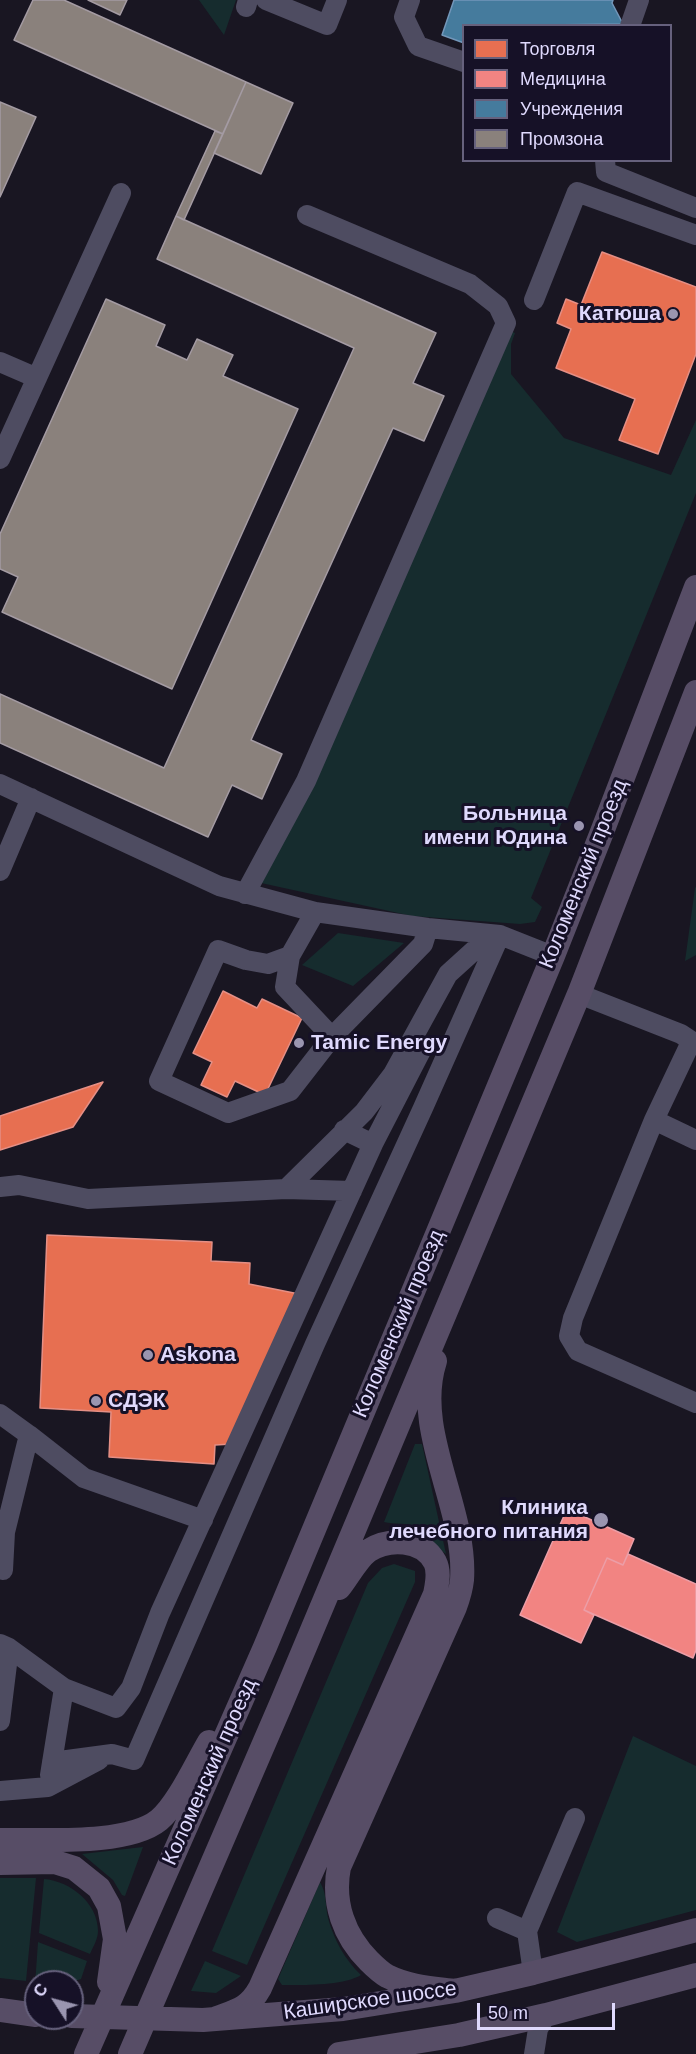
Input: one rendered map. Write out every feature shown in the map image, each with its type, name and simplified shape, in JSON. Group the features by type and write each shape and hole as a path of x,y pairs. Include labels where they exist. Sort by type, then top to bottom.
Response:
{"main road":[{"name":"Коломенский проезд","path":"86,2054 265,1647 553,956 696,587"},
{"name":"Коломенский проезд","path":"130,2054 579,994 696,692"},
{"path":"455,1991 417,1986 381,1972 353,1942 341,1915 336,1894 339,1868 455,1607 462,1581 460,1548 433,1430 429,1397 431,1371 465,1264"},
{"path":"210,2019 243,2008 253,2000 260,1988 435,1594 438,1576 435,1562 422,1549 403,1541 381,1544 366,1552 316,1619"},
{"path":"0,1840 104,1838 144,1829 159,1820 170,1808 265,1647"},
{"path":"0,1863 55,1862 74,1868 99,1888 109,1906 115,1939 104,2015"},
{"name":"Каширское шоссе","path":"84,2016 210,2019 343,2009 455,1991 533,1974 696,1930"},
{"path":"339,2054 459,2035 546,2015 696,1975"},
{"path":"0,2010 24,2014"},
{"path":"415,2054 459,2035"}],"street":[{"path":"266,0 327,25 337,0"},
{"path":"410,0 404,17 418,46 462,61"},
{"path":"631,24 639,0"},
{"path":"605,162 606,172 696,208"},
{"path":"534,300 577,192 696,235"},
{"path":"0,459 121,193"},
{"path":"245,894 306,781 506,322 498,306 470,284 307,215"},
{"path":"0,362 37,378"},
{"path":"0,784 219,886 315,912 495,935 553,956"},
{"path":"0,871 31,798"},
{"path":"315,912 290,956 285,987 332,1037"},
{"path":"290,956 268,964 246,960 218,950 159,1081 228,1113 290,1091 332,1037 423,944 428,928"},
{"path":"286,1189 364,1112 393,1074 448,974 495,935"},
{"path":"5,1646 64,1688 116,1708 131,1688 160,1613 373,1144 458,978 495,935"},
{"path":"52,1762 111,1754 134,1760 315,1344 423,1108 495,935"},
{"path":"579,994 681,1035 693,1043 654,1120 573,1318 569,1336 578,1351 696,1403"},
{"path":"654,1120 696,1140"},
{"path":"344,1130 373,1144"},
{"path":"0,1187 19,1185 88,1199 286,1189 352,1191"},
{"path":"0,1414 84,1478 203,1520"},
{"path":"3,1570 5,1532 29,1435"},
{"path":"0,1721 5,1646"},
{"path":"48,1787 64,1688"},
{"path":"0,1791 48,1787 111,1754"},
{"path":"533,1974 527,1931 575,1818"},
{"path":"497,1918 527,1931"},
{"path":"534,2054 538,2029 546,2015"}],"green space":[{"path":"199,0 236,0 224,35"},
{"path":"506,329 515,333 511,344 511,374 564,438 671,475 696,420 696,493 531,898 542,907 535,922 520,924 412,916 252,881"},
{"path":"695,888 696,955 685,961"},
{"path":"338,933 404,943 353,986 302,965"},
{"path":"415,1444 422,1444 446,1554 418,1527 384,1522"},
{"path":"394,1564 415,1571 415,1582 247,1965 212,1951 368,1583 382,1568"},
{"path":"633,1736 696,1766 696,1910 577,1942 557,1932"},
{"path":"143,1847 125,1896 113,1880 82,1854"},
{"path":"0,1878 36,1878 24,1981 0,1978"},
{"path":"44,1879 73,1889 81,1895 93,1911 98,1934 90,1954 39,1933"},
{"path":"320,1882 333,1934 345,1956 361,1975 334,1983 282,1985 278,1979"},
{"path":"38,1942 87,1961 84,1970 36,1970"},
{"path":"205,1961 241,1976 216,1993 191,1991"}],"building: Торговля":[{"path":"602,252 696,287 696,354 658,454 619,440 635,399 556,368 571,329 557,323 566,299 581,305"},
{"path":"223,991 257,1008 262,999 302,1018 265,1095 235,1081 227,1097 201,1085 212,1062 193,1053"},
{"path":"103,1082 73,1127 0,1150 0,1116"},
{"path":"47,1235 212,1242 211,1261 250,1263 249,1284 304,1295 232,1444 215,1445 214,1464 109,1457 111,1412 40,1408"}],"building: Медицина":[{"path":"567,1509 634,1539 623,1565 607,1558 584,1610 594,1615 581,1643 520,1615"},
{"path":"628,1554 696,1584 696,1650 693,1658 584,1610 607,1558 623,1565"}],"building: Учреждения":[{"path":"454,0 613,0 612,3 623,24 462,24 462,42 442,35"}],"building: Промзона":[{"path":"33,0 64,0 246,82 223,134 14,40"},
{"path":"88,0 127,0 120,15"},
{"path":"246,82 293,103 261,174 214,153"},
{"path":"0,102 36,117 0,197"},
{"path":"215,131 223,134 184,220 176,216"},
{"path":"176,216 436,333 413,383 444,396 424,441 393,428 251,740 282,754 262,799 232,785 208,837 0,743 0,694 164,768 354,348 157,259"},
{"path":"106,299 165,325 156,346 187,360 197,339 233,355 223,376 298,409 172,689 2,612 18,577 0,569 0,534"}],"place":[{"name":"Катюша","path":"673,314"},
{"name":"Больница имени Юдина","path":"579,826"},
{"name":"Tamic Energy","path":"299,1043"},
{"name":"Askona","path":"148,1355"},
{"name":"СДЭК","path":"96,1401"},
{"name":"Клиника лечебного питания","path":"601,1520"}]}
